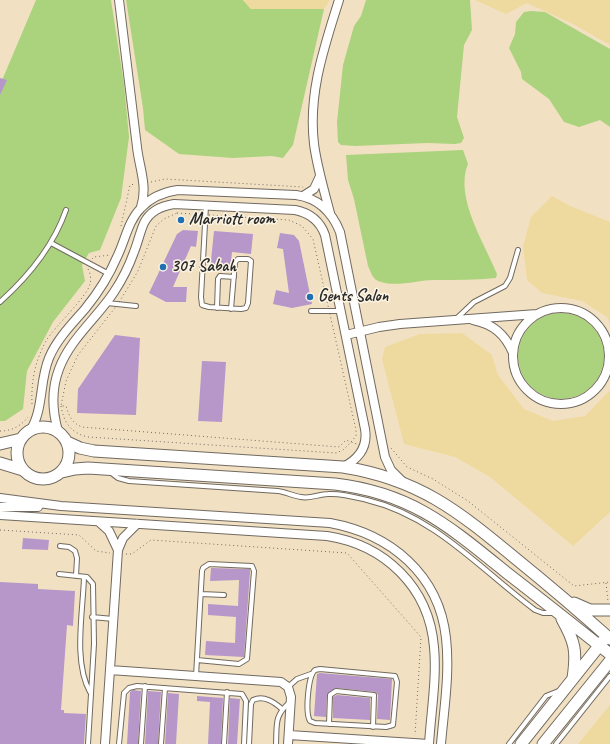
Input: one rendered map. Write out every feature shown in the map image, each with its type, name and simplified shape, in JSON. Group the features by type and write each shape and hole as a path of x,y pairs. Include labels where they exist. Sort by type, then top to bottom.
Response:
{"street":[{"path":"119,0 138,155 144,181 144,195 141,208"},
{"path":"339,0 318,68 313,99 313,138 320,176 331,216 340,232 385,457 390,470 403,482"},
{"path":"303,196 314,189 320,176"},
{"path":"144,181 163,206"},
{"path":"67,442 69,458 62,472 57,476 45,480 32,478 23,470 17,458 18,445 38,415 44,373 52,351 94,297 109,274 131,222 141,208 155,197 178,190 303,196 320,205 331,216"},
{"path":"58,432 53,405 55,381 60,366 71,347 106,303 127,268 145,222 153,212 163,206 174,204 295,210 314,218 323,229 366,434 364,447 359,456 343,467"},
{"path":"553,308 570,308 580,312 594,321 604,334 608,344 609,355 604,377 590,394 581,400 559,404 548,402 529,392 516,374 513,353 514,343 523,326 538,314 553,308"},
{"path":"346,335 389,325 538,314"},
{"path":"460,319 481,322 495,328 506,339 513,353"},
{"path":"0,444 44,427 58,432 67,442 80,448 94,451 343,467 374,473 403,482 421,490 456,510 609,636 599,646 521,744"},
{"path":"0,463 23,470"},
{"path":"62,472 81,468 109,470 257,484 352,491 402,500 433,516 610,654"},
{"path":"0,498 60,506 330,524 356,529 380,540 402,555 420,575 434,598 443,623 447,656 441,744"},
{"path":"0,507 60,506"},
{"path":"0,515 327,536 358,544 387,559 414,587 426,610 432,629 435,661 429,744 289,735"},
{"path":"99,522 109,531 118,550"},
{"path":"105,744 118,550 123,538 137,524"},
{"path":"564,598 590,610 610,610"},
{"path":"559,614 572,637 575,647 576,657 572,680"},
{"path":"544,744 610,661"},
{"path":"110,670 276,681 285,684 290,692 291,702 288,744"}],"lane":[{"path":"206,205 200,301 205,307 231,309 244,309 248,306 250,260 236,260 231,309"},
{"path":"0,302 25,278 52,243 66,210"},
{"path":"52,243 109,274"},
{"path":"460,319 474,302 504,286 510,278 518,250"},
{"path":"217,308 218,279 220,276 234,277"},
{"path":"106,303 136,306"},
{"path":"311,311 330,312 340,310"},
{"path":"257,484 301,497 313,497 352,491"},
{"path":"60,546 69,547 75,551 77,558 76,576"},
{"path":"196,676 201,594 203,568 205,565 250,565 254,569 248,659 239,664 197,660"},
{"path":"59,574 84,577 90,579 93,584 92,617 94,639 88,744"},
{"path":"84,577 80,659 83,677 91,693"},
{"path":"201,594 224,595"},
{"path":"92,617 113,619"},
{"path":"288,688 297,679 311,674 314,670 320,669 391,674 395,676 398,682 394,722 389,727 313,722 308,716 311,674"},
{"path":"556,744 610,676"},
{"path":"119,744 124,693 133,686 239,693 246,698 244,744"},
{"path":"141,744 145,686"},
{"path":"161,744 165,688"},
{"path":"509,744 546,696 565,689"},
{"path":"329,724 330,695 336,691 374,695 373,727"},
{"path":"224,744 227,692"},
{"path":"249,744 251,704 253,700 270,700 282,709"},
{"path":"276,744 278,715 282,709 291,702"}],"path":[{"path":"121,226 130,185 144,181 166,179 314,189"},
{"path":"177,213 205,215 289,220 302,226 313,239 356,430 356,436 351,442 346,440 339,447 82,427 70,418 66,406 61,406 66,381 71,368 83,347 118,304 138,271 156,226 164,219 177,213"},
{"path":"32,404 31,384 36,365 46,341 90,285 90,273 88,269 94,257 110,255"}],"green space":[{"path":"36,0 111,0 124,84 129,137 121,198 100,250 89,253 82,265 85,281 53,322 27,371 23,409 5,421 0,421 0,85"},
{"path":"126,0 243,0 251,9 324,9 293,145 283,158 272,156 233,158 179,154 145,130 143,108"},
{"path":"366,0 470,0 472,30 464,45 457,117 464,138 461,143 355,146 341,145 338,142 337,122 343,65 354,26 361,16"},
{"path":"524,12 545,12 610,49 610,127 600,120 579,127 564,122 549,99 522,79 521,72 509,48 515,34 516,22"},
{"path":"463,150 468,164 465,177 465,191 468,205 479,235 497,274 496,278 473,280 427,280 399,284 385,283 376,280 368,266 354,199 348,180 346,155"},
{"path":"561,313 577,316 585,320 597,332 601,340 604,356 601,372 597,380 585,392 577,396 561,399 545,396 537,392 525,380 521,372 518,356 521,340 525,332 537,320 545,316"}],"sand":[{"path":"243,0 330,0 324,9 251,9"},
{"path":"475,0 610,0 610,45 573,24 527,3 506,14"},
{"path":"552,196 570,206 610,222 610,324 607,317 582,301 542,293 527,280 523,246 531,217"},
{"path":"462,333 492,355 498,375 524,409 553,421 585,416 610,390 610,512 573,546 490,477 455,457 404,444 382,359 385,347 420,334"},
{"path":"610,705 610,744 578,744"}],"building":[{"path":"0,78 7,80 0,95"},
{"path":"183,230 198,231 196,247 191,246 173,287 187,287 186,302 166,302 149,293 177,234"},
{"path":"214,231 253,234 251,254 232,252 230,272 210,270"},
{"path":"280,233 294,235 299,241 312,304 292,308 273,304 276,290 289,293 283,249 277,248"},
{"path":"115,335 140,338 136,415 77,413 78,389"},
{"path":"202,361 226,362 222,422 198,421"},
{"path":"23,538 49,540 48,550 22,549"},
{"path":"211,568 250,569 244,657 205,655 206,641 235,643 236,617 208,615 208,604 238,606 239,580 210,581"},
{"path":"0,582 38,584 38,589 75,591 73,626 67,625 61,710 64,710 64,713 86,714 84,744 0,744"},
{"path":"317,674 392,679 390,720 377,719 378,695 376,692 336,688 327,694 326,717 314,716"},
{"path":"133,690 141,691 138,744 127,744 130,692"},
{"path":"148,691 161,692 158,744 145,744"},
{"path":"168,693 179,694 176,744 165,744"},
{"path":"337,695 370,698 370,720 333,718 333,697"},
{"path":"197,696 223,698 221,744 208,744 210,702 197,701"},
{"path":"230,698 240,699 237,744 228,744"}],"place":[{"name":"Marriott room","path":"181,220"},
{"name":"307 Sabah","path":"163,267"},
{"name":"Gents Salon","path":"310,297"}]}
